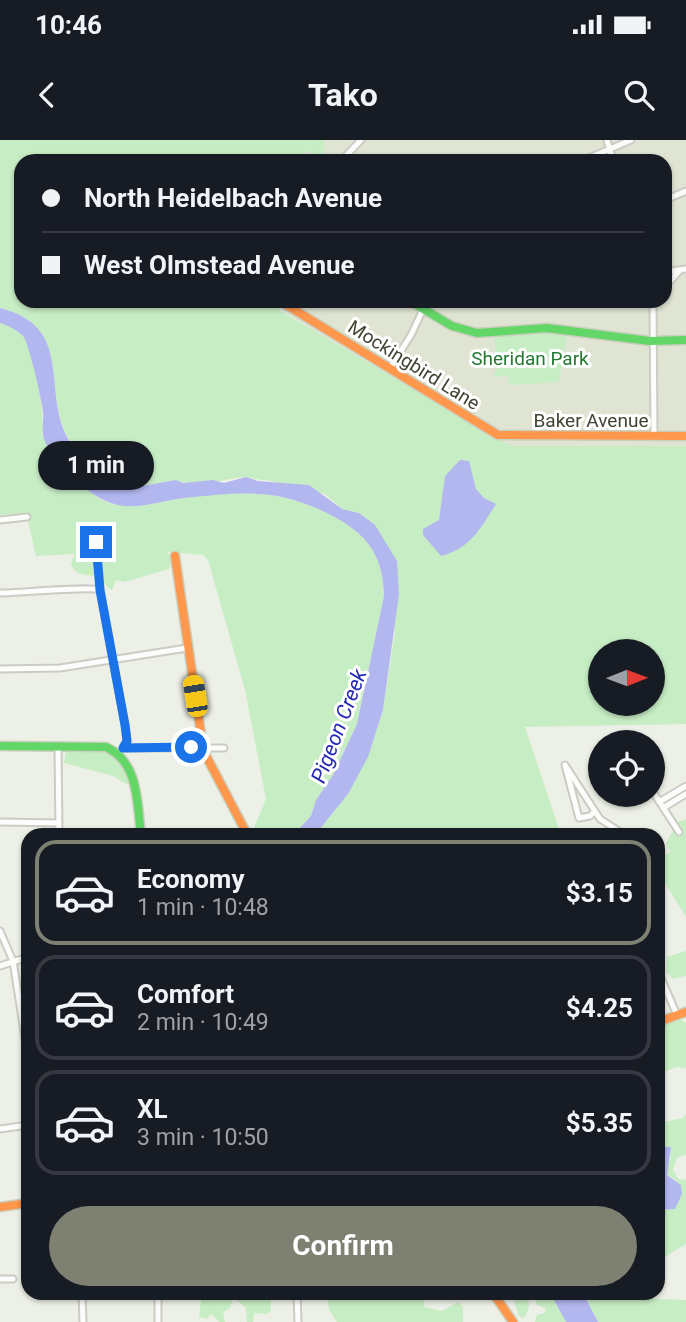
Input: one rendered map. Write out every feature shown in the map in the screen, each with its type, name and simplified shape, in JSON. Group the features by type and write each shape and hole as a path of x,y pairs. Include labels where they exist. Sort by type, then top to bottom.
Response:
{"street":[{"path":"347,154 360,140"},
{"path":"607,140 610,154"},
{"path":"599,154 631,140"},
{"name":"Mockingbird Lane","path":"291,308 495,434"},
{"path":"390,369 423,308"},
{"path":"429,308 449,325 472,332 549,328 653,343 686,341"},
{"path":"654,308 654,436"},
{"name":"Baker Avenue","path":"495,434 686,436"},
{"path":"0,520 27,517"},
{"path":"96,542 100,590 127,741 121,750"},
{"path":"175,556 201,734 198,747"},
{"path":"0,593 53,592 90,587 100,590"},
{"path":"0,669 55,668 187,648"},
{"path":"0,746 106,747 121,750 224,748"},
{"path":"58,746 59,828"},
{"path":"198,747 204,752 244,828"},
{"path":"121,750 129,767 140,828"},
{"path":"594,812 590,816 579,818 563,767 565,765 594,812 604,822 618,828"},
{"path":"665,802 686,786"},
{"path":"665,803 686,794"},
{"path":"662,807 679,832"},
{"path":"0,822 59,823"},
{"path":"0,931 13,961 21,1012"},
{"path":"0,966 21,959"},
{"path":"665,983 682,1013 665,1019"},
{"path":"0,1129 21,1126"},
{"path":"0,1207 21,1204"},
{"path":"0,1279 13,1279"},
{"path":"82,1300 83,1322"},
{"path":"158,1300 158,1322"},
{"path":"297,1300 298,1322"},
{"path":"498,1300 513,1322"}],"shaded area":[{"path":"324,140 686,140 686,446 510,446 283,312 281,308 672,308 672,154 304,154 307,151 324,153"}],"green space":[{"path":"0,140 324,140 323,154 307,151 304,154 14,154 14,308 280,308 510,446 686,446 686,724 525,727 559,828 321,828 348,794 367,757 383,710 395,632 375,525 359,513 342,509 325,494 267,480 244,477 191,483 176,480 130,488 103,478 68,438 61,419 52,361 47,344 38,329 23,317 0,308"},
{"path":"0,323 19,332 28,345 41,400 42,435 84,486 103,500 132,506 224,494 262,494 319,509 349,526 367,541 378,560 384,596 357,724 333,775 316,800 311,816 300,828 254,828 266,799 245,690 208,560 203,555 168,552 171,561 169,569 124,582 116,580 112,590 99,578 76,571 71,563 75,554 36,556 26,513 0,515"},
{"name":"Sheridan Park","path":"541,330 567,333 559,382 509,385 508,376 492,377 498,368 494,334"},
{"path":"66,751 107,751 120,756 126,768 128,785 113,776 64,763"},
{"path":"686,819 686,917 665,883 665,855 670,852 666,843 678,822"},
{"path":"686,951 686,976 673,979 666,972 667,957"},
{"path":"680,1019 686,1023 686,1068 677,1067 665,1071 665,1024"},
{"path":"686,1114 686,1155 677,1157 673,1170 678,1179 686,1180 686,1244 665,1257 665,1210 675,1209 676,1180 667,1175 667,1165 671,1157 665,1150 665,1122 683,1118"},
{"path":"201,1300 232,1300 230,1308 223,1312 225,1322 219,1322 211,1314 207,1319 199,1317"},
{"path":"270,1300 271,1311 267,1314 254,1313 253,1322 247,1322 246,1308 238,1301"},
{"path":"328,1300 425,1300 423,1301 425,1307 442,1311 458,1302 463,1307 463,1322 337,1322 329,1310"},
{"path":"513,1300 528,1300 529,1308 524,1318 519,1316"},
{"path":"536,1300 554,1300 566,1322 535,1322 537,1315 545,1313 546,1309 537,1305"},
{"path":"587,1300 686,1300 686,1322 598,1322"}],"water":[{"path":"0,308 23,317 38,329 52,360 56,398 67,437 103,478 130,488 176,480 183,483 213,480 224,483 246,477 258,481 309,485 342,509 359,513 375,525 397,561 399,594 383,710 368,757 348,794 321,828 300,828 311,816 316,800 333,775 357,724 384,596 381,571 373,551 359,534 338,519 299,501 281,497 227,494 129,506 111,503 91,493 63,468 48,449 43,436 42,406 29,349 23,336 0,323"},
{"path":"460,460 469,461 476,489 484,498 496,504 467,543 441,556 423,535 423,529 439,520 445,476"},
{"path":"665,1147 671,1147 667,1175 681,1185 682,1194 675,1209 665,1210"},
{"path":"554,1300 587,1300 598,1322 566,1322"}],"traffic: fast":[{"path":"422,308 452,326 477,333 547,328 650,341 686,340"},
{"path":"0,746 106,747 117,754 131,773 140,828"}],"traffic: slow":[{"path":"291,308 498,435 686,436"},
{"path":"175,556 201,734 198,747 204,752 244,828"},
{"path":"665,1020 686,1012"},
{"path":"0,1207 21,1204"},
{"path":"498,1300 513,1322"}],"route":[{"path":"96,542 102,584 100,590 103,594 125,725 127,741 123,748 191,747"}],"water label":[{"name":"Pigeon Creek","path":"339,726"}]}
